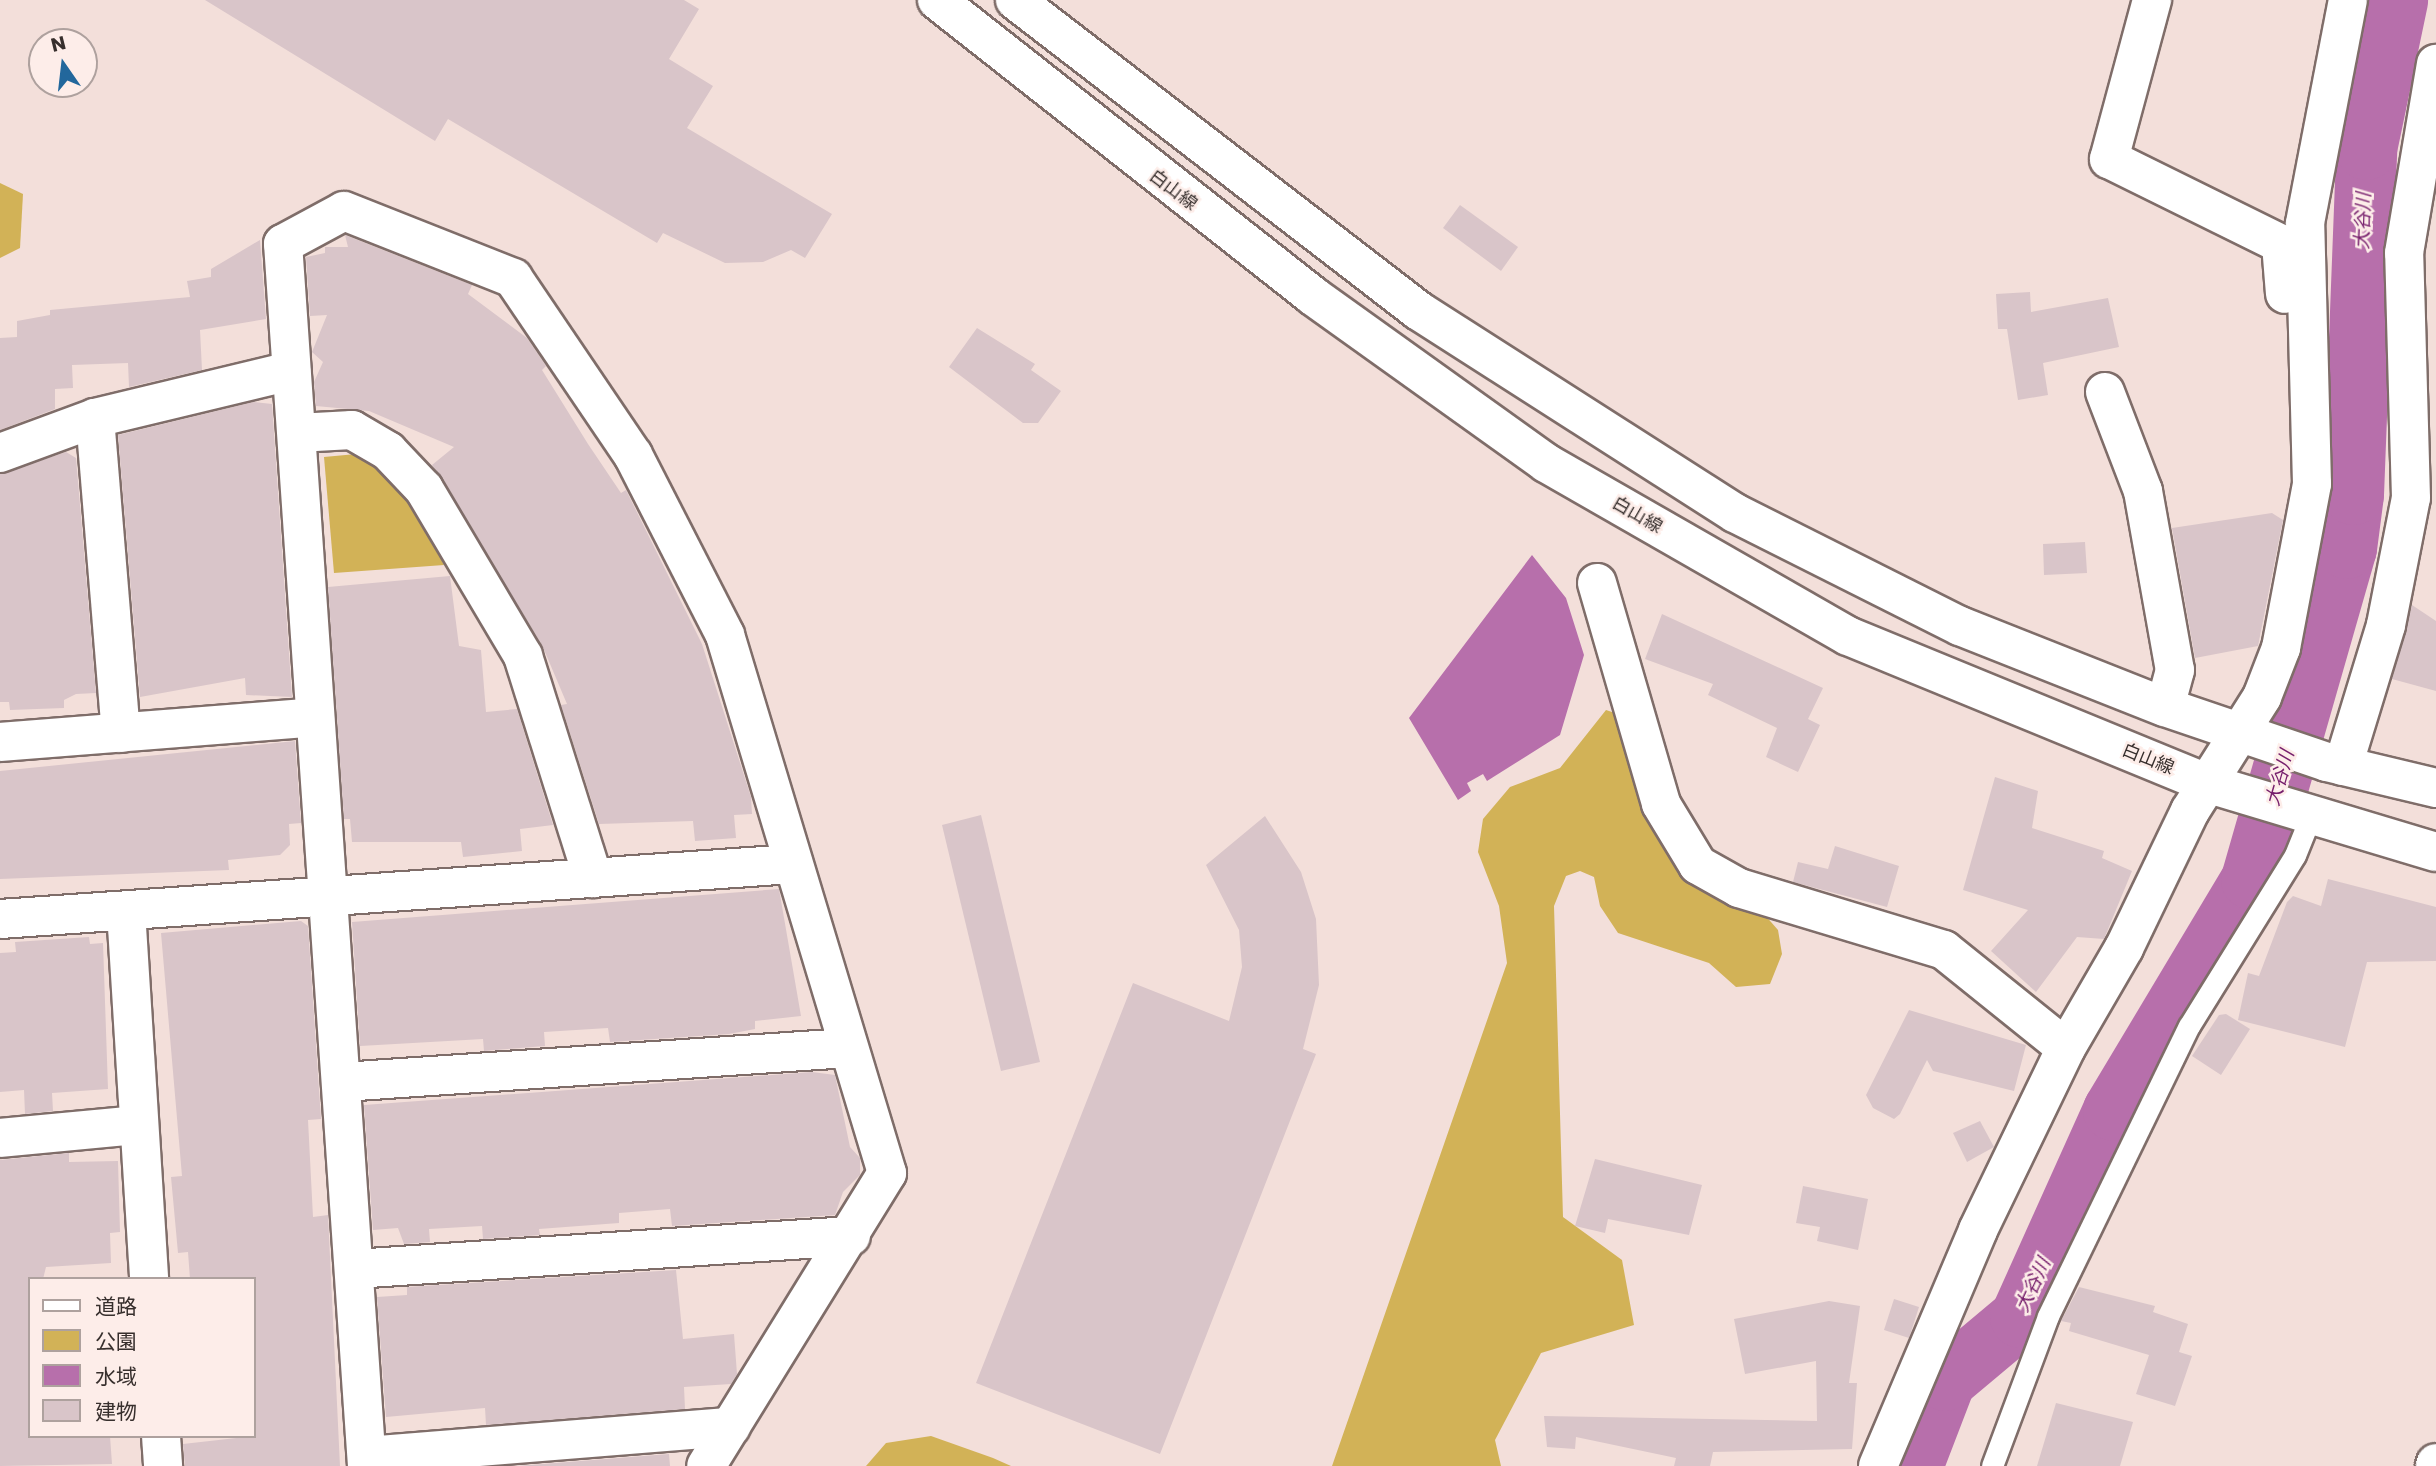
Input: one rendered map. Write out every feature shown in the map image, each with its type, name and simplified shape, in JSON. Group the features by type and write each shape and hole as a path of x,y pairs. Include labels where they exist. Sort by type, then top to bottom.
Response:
{"street":[{"name":"白山線","path":"937,0 1302,288 1546,463 1848,636 2215,786 2305,816 2436,852"},
{"path":"1015,0 1419,311 1587,424 1847,572 1960,626 2165,707 2335,764 2436,788"},
{"path":"2152,0 2109,159 2281,244 2291,365 2312,407"},
{"path":"1878,1466 1978,1230 2066,1048 2246,735 2281,648 2312,484 2305,223 2348,0"},
{"path":"2335,764 2386,625 2411,498 2404,253 2436,64"},
{"path":"706,1466 731,1427 851,1236 887,1173 713,606 633,455 513,278 344,211 283,244 367,1461 731,1427"},
{"path":"0,453 95,418 291,371"},
{"path":"2105,392 2143,491 2175,670 2165,707"},
{"path":"95,418 121,733"},
{"path":"298,433 352,430 388,451 424,489 523,656 593,878"},
{"path":"1597,583 1661,804 1698,865 1739,888 1944,950 2066,1048"},
{"path":"0,742 316,717"},
{"path":"0,919 793,864"},
{"path":"125,911 149,1277"},
{"path":"342,1082 847,1048"},
{"path":"0,1138 138,1125"},
{"path":"354,1269 851,1236"},
{"path":"161,1438 163,1466"}],"lane":[{"path":"1992,1466 2048,1316 2189,1027 2295,855 2305,816"}],"green space":[{"path":"0,183 23,194 20,248 0,258"},
{"path":"367,453 407,489 444,565 334,573 324,457"},
{"path":"1606,710 1624,716 1652,804 1778,930 1782,954 1770,984 1736,987 1709,963 1618,933 1600,906 1594,877 1580,871 1566,876 1554,906 1563,1217 1622,1260 1634,1325 1541,1353 1495,1440 1501,1466 1332,1466 1507,963 1499,906 1478,852 1483,819 1510,787 1560,768"},
{"path":"931,1436 1011,1466 866,1466 886,1443"}],"water":[{"path":"1532,555 1566,598 1584,655 1560,735 1487,781 1483,774 1467,783 1471,791 1458,800 1409,718"}],"building":[{"path":"205,0 684,0 699,9 669,59 713,86 687,128 832,214 805,258 791,250 763,262 725,263 663,233 657,243 448,119 435,141"},
{"path":"1460,205 1518,247 1501,271 1443,228"},
{"path":"345,235 472,285 468,294 527,338 546,366 542,370 588,444 621,493 626,490 702,644 751,797 752,814 734,815 736,838 695,841 693,821 599,824 561,705 567,704 542,645 432,465 454,447 369,411 316,406 314,382 323,362 312,352 327,315 310,316 306,257 325,253 325,247 348,247"},
{"path":"260,240 266,319 200,330 202,370 129,387 128,363 72,365 73,388 55,389 55,409 0,430 0,338 17,337 17,321 50,315 50,310 190,297 187,281 211,277 211,269"},
{"path":"2030,292 2031,312 2108,298 2119,347 2043,363 2048,395 2018,400 2007,329 1998,329 1996,294"},
{"path":"977,328 1035,364 1031,370 1061,391 1038,423 1023,423 949,367"},
{"path":"253,402 272,404 292,697 246,695 245,678 140,697 118,435"},
{"path":"66,452 76,458 96,693 76,694 64,700 64,708 10,710 9,702 0,702 0,474"},
{"path":"2272,513 2283,520 2258,646 2195,658 2172,528"},
{"path":"2085,542 2087,573 2044,575 2043,544"},
{"path":"450,576 459,646 481,650 486,712 517,709 553,825 520,829 522,851 463,857 461,842 352,842 350,819 344,819 328,587"},
{"path":"2412,605 2436,621 2436,691 2392,679"},
{"path":"1662,614 1823,688 1808,719 1820,725 1798,772 1766,757 1777,728 1708,695 1713,684 1645,659"},
{"path":"295,741 301,823 289,824 290,845 280,855 228,860 229,870 0,879 0,771"},
{"path":"1995,777 2038,791 2032,828 2104,851 2102,858 2132,871 2104,939 2077,937 2036,992 1991,951 2028,910 1963,890"},
{"path":"981,815 1040,1062 1001,1071 942,825"},
{"path":"1265,816 1301,872 1316,919 1319,985 1303,1049 1316,1054 1160,1454 976,1383 1133,983 1229,1021 1242,967 1239,930 1206,865"},
{"path":"1835,846 1899,866 1887,907 1793,882 1798,862 1828,869"},
{"path":"2328,879 2436,907 2436,961 2367,962 2345,1047 2238,1020 2248,973 2259,976 2287,902 2293,896 2321,906"},
{"path":"779,889 801,1016 755,1021 755,1029 729,1034 610,1042 608,1028 544,1032 545,1046 484,1051 483,1039 360,1046 352,922"},
{"path":"301,921 308,926 321,1119 308,1120 313,1217 328,1215 340,1466 185,1466 183,1444 256,1438 256,1277 190,1277 188,1252 178,1253 171,1177 182,1176 161,933"},
{"path":"89,937 90,944 103,943 108,1089 52,1093 53,1111 25,1114 24,1090 0,1092 0,953 16,952 15,942"},
{"path":"1909,1010 2026,1045 2014,1091 1933,1071 1927,1060 1900,1114 1894,1119 1873,1108 1866,1095"},
{"path":"2226,1014 2250,1029 2221,1075 2192,1056 2219,1015"},
{"path":"812,1072 835,1075 850,1147 860,1158 860,1175 843,1192 835,1215 672,1226 670,1209 619,1213 619,1223 539,1229 540,1235 483,1239 482,1226 429,1229 430,1242 404,1244 398,1228 373,1230 364,1105"},
{"path":"1980,1121 1994,1147 1967,1162 1953,1133"},
{"path":"69,1153 69,1162 118,1161 120,1232 110,1233 111,1263 46,1267 44,1277 28,1277 28,1438 110,1438 112,1464 0,1466 0,1160"},
{"path":"1595,1159 1702,1185 1689,1235 1608,1219 1605,1233 1575,1226"},
{"path":"1803,1186 1868,1199 1858,1250 1817,1241 1820,1227 1796,1223"},
{"path":"676,1270 683,1339 734,1334 737,1374 731,1384 684,1387 685,1409 486,1425 485,1408 386,1417 377,1297 407,1295 407,1287"},
{"path":"2079,1287 2155,1306 2153,1312 2188,1324 2179,1352 2192,1356 2175,1406 2136,1394 2149,1355 2069,1331 2071,1323 2061,1321"},
{"path":"1894,1299 1919,1307 1909,1338 1884,1330"},
{"path":"1829,1301 1860,1306 1849,1383 1857,1383 1852,1449 1713,1452 1710,1466 1674,1466 1676,1458 1576,1437 1575,1449 1547,1447 1544,1416 1817,1421 1816,1361 1745,1374 1734,1319"},
{"path":"2056,1403 2133,1422 2120,1466 2037,1466"},
{"path":"669,1454 670,1466 517,1466"}],"waterway":[{"name":"大谷川","path":"1912,1466 1945,1380 2020,1317 2113,1110 2251,879 2346,548 2353,494 2366,149 2397,0"}]}
